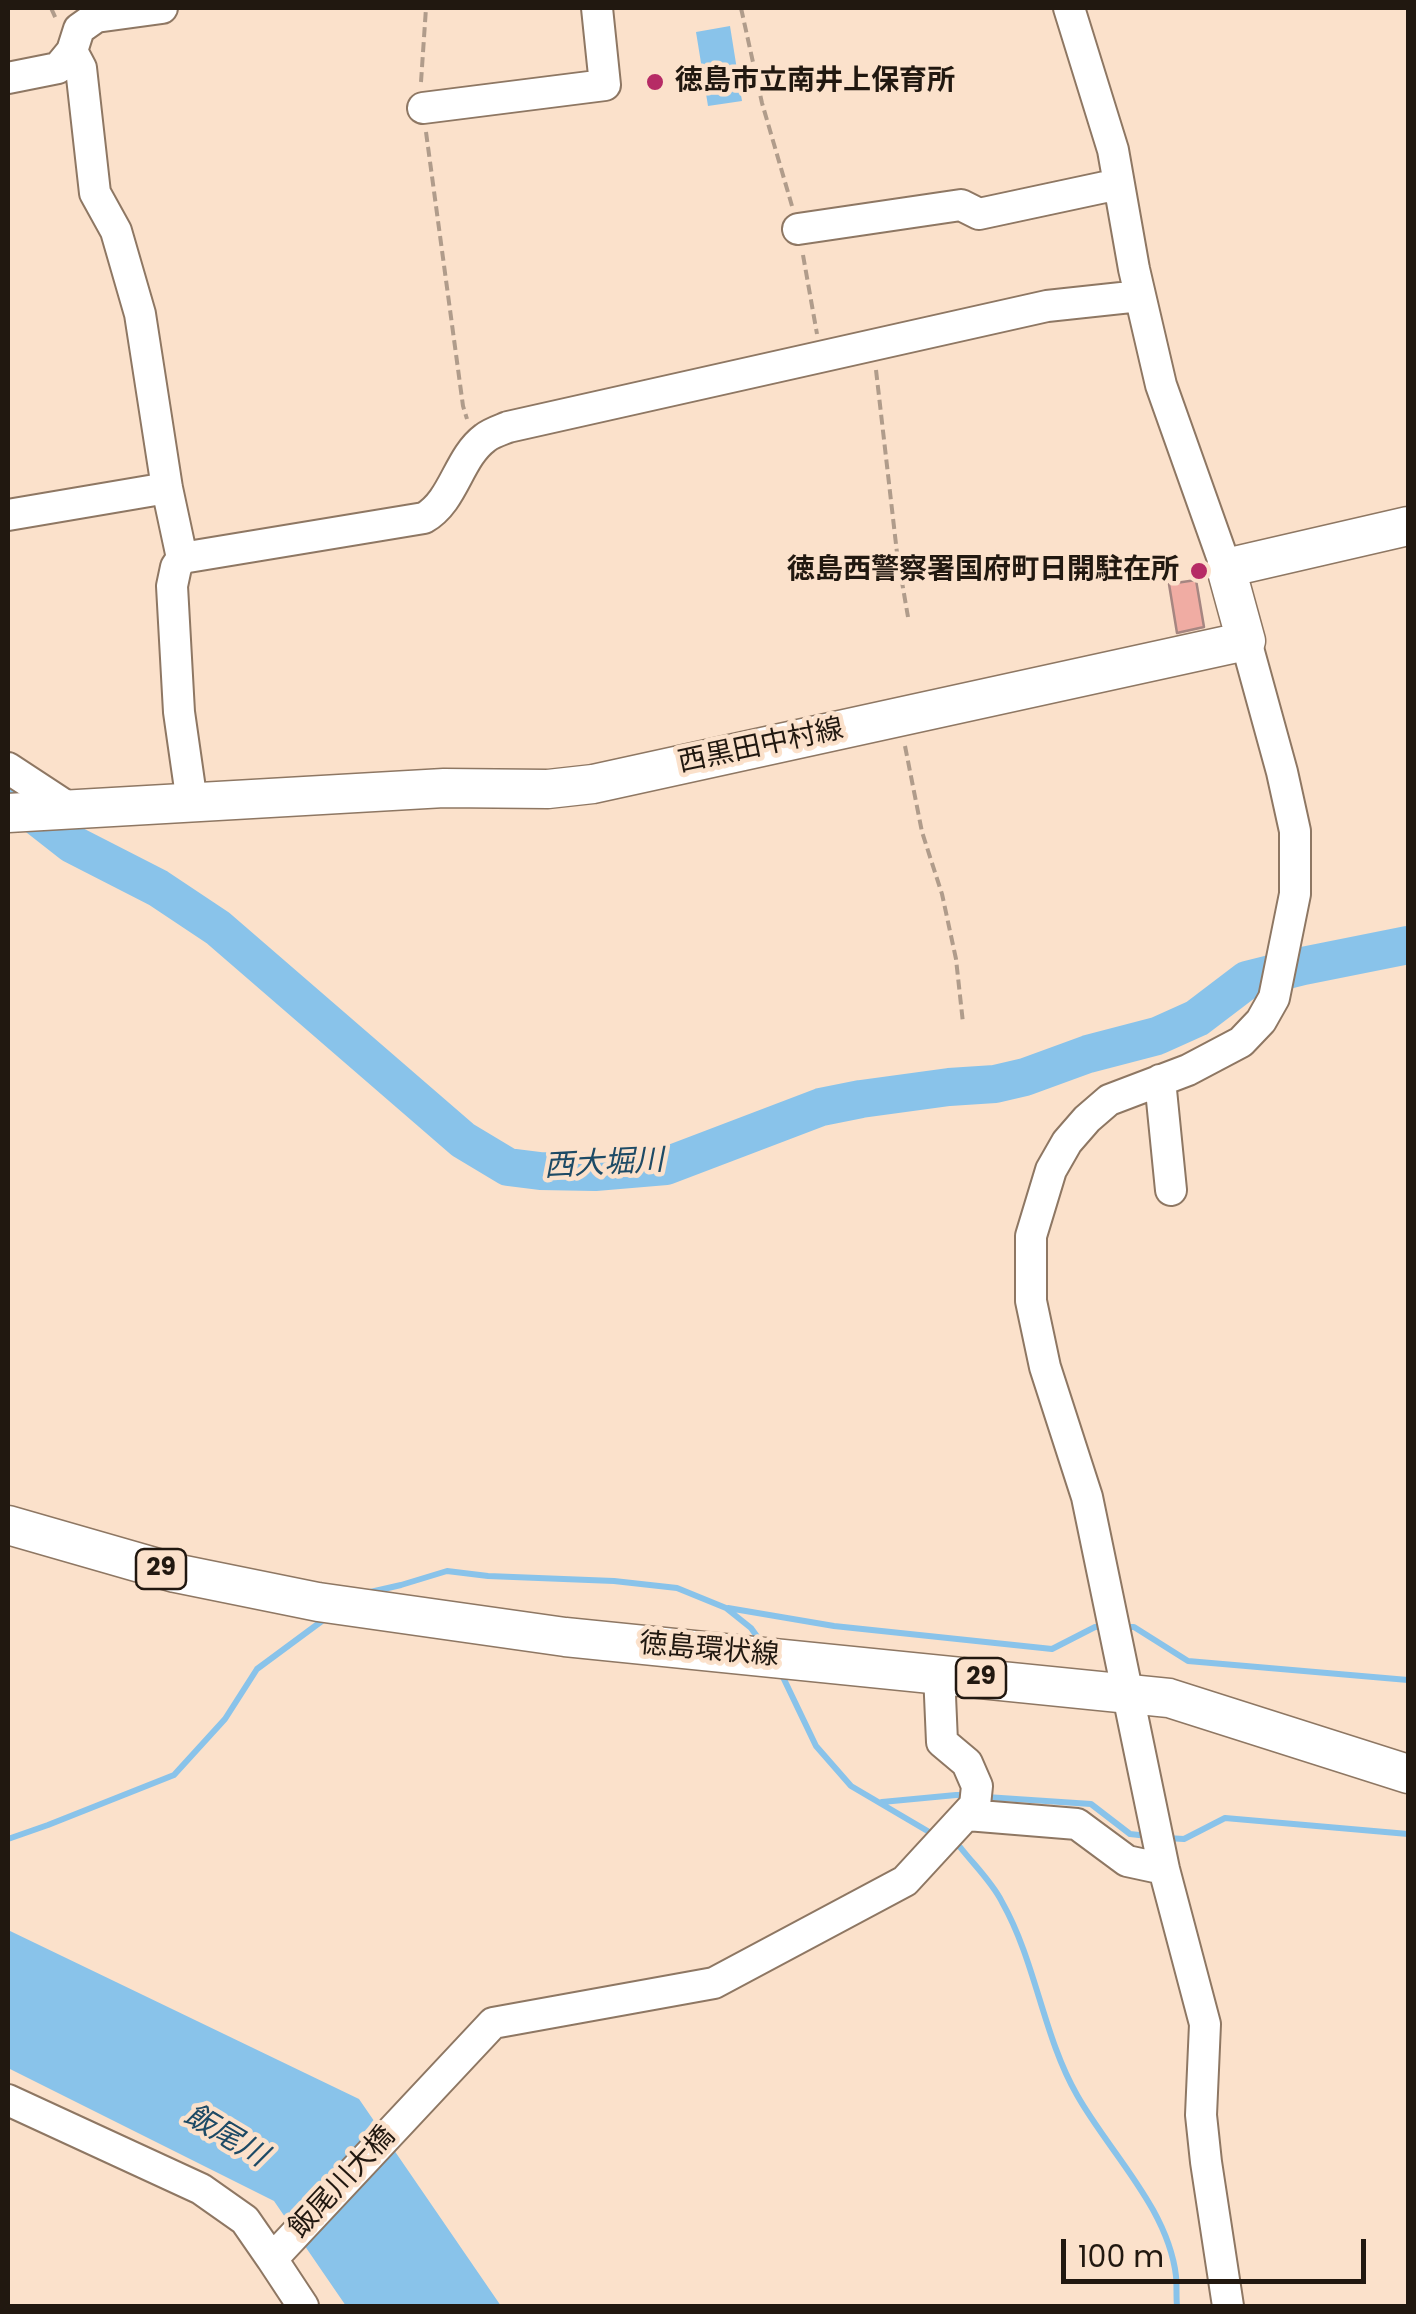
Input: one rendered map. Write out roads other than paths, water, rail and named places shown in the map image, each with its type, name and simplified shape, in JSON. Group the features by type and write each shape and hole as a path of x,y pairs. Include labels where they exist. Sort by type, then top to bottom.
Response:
{"main road":[{"path":"1246,640 1226,568 1408,526"},
{"name":"西黒田中村線","path":"36,812 444,788 548,789 593,784 1246,640"},
{"name":"徳島環状線","path":"8,1525 175,1573 318,1602 565,1636 1169,1698 1408,1774"}],"street":[{"path":"8,78 58,68 72,51 79,29 96,17 162,8"},
{"path":"424,108 606,84 597,8"},
{"path":"1069,8 1113,150 1161,385 1226,568"},
{"path":"72,51 81,68 95,193 116,231 140,314 182,558 172,586 179,712 192,803"},
{"path":"798,229 960,205 979,214 1118,184"},
{"path":"182,558 424,518 435,512 486,437 508,427 1047,306 1140,296"},
{"path":"8,514 167,488"},
{"path":"1228,2306 1201,2115 1205,2024 1159,1847 1087,1496 1042,1350 1031,1300 1030,1236 1051,1170 1087,1118 1108,1100 1188,1070 1240,1042 1261,1022 1274,998 1295,894 1295,831 1246,640"},
{"path":"8,768 36,812"},
{"path":"1160,1080 1171,1190"},
{"path":"939,1674 942,1742 967,1763 970,1807 1077,1824 1128,1861 1159,1847"},
{"name":"飯尾川大橋","path":"278,2253 493,2024 714,1982 905,1880 970,1807"},
{"path":"8,2100 201,2189 245,2220 278,2253 304,2306"}],"water":[{"path":"730,26 742,101 708,106 696,32"},
{"name":"飯尾川","path":"8,1930 359,2099 501,2306 346,2306 274,2201 8,2068"}],"waterway":[{"name":"西大堀川","path":"8,794 72,844 158,888 218,928 463,1140 508,1167 540,1171 595,1172 666,1166 821,1107 1025,1077 1088,1054 1157,1036 1197,1018 1247,980 1408,945"},
{"path":"366,1593 447,1571 677,1588 726,1608 751,1628 761,1642"},
{"path":"728,1608 834,1626 1052,1649 1095,1627 1103,1627"},
{"path":"8,1839 174,1775 225,1719 257,1669 326,1618"},
{"path":"1125,1627 1134,1627 1188,1661 1408,1680"},
{"path":"781,1673 816,1746 851,1786 936,1836"},
{"path":"882,1802 969,1795"},
{"path":"986,1797 1091,1804 1130,1834 1148,1836"},
{"path":"1166,1838 1184,1839 1225,1818 1408,1834"},
{"path":"952,1844 960,1847 1002,1902 1023,1949 1065,2072 1162,2227 1176,2276 1177,2306"}],"place":[{"name":"徳島市立南井上保育所","path":"655,82"},
{"name":"徳島西警察署国府町日開駐在所","path":"1199,571"}]}
